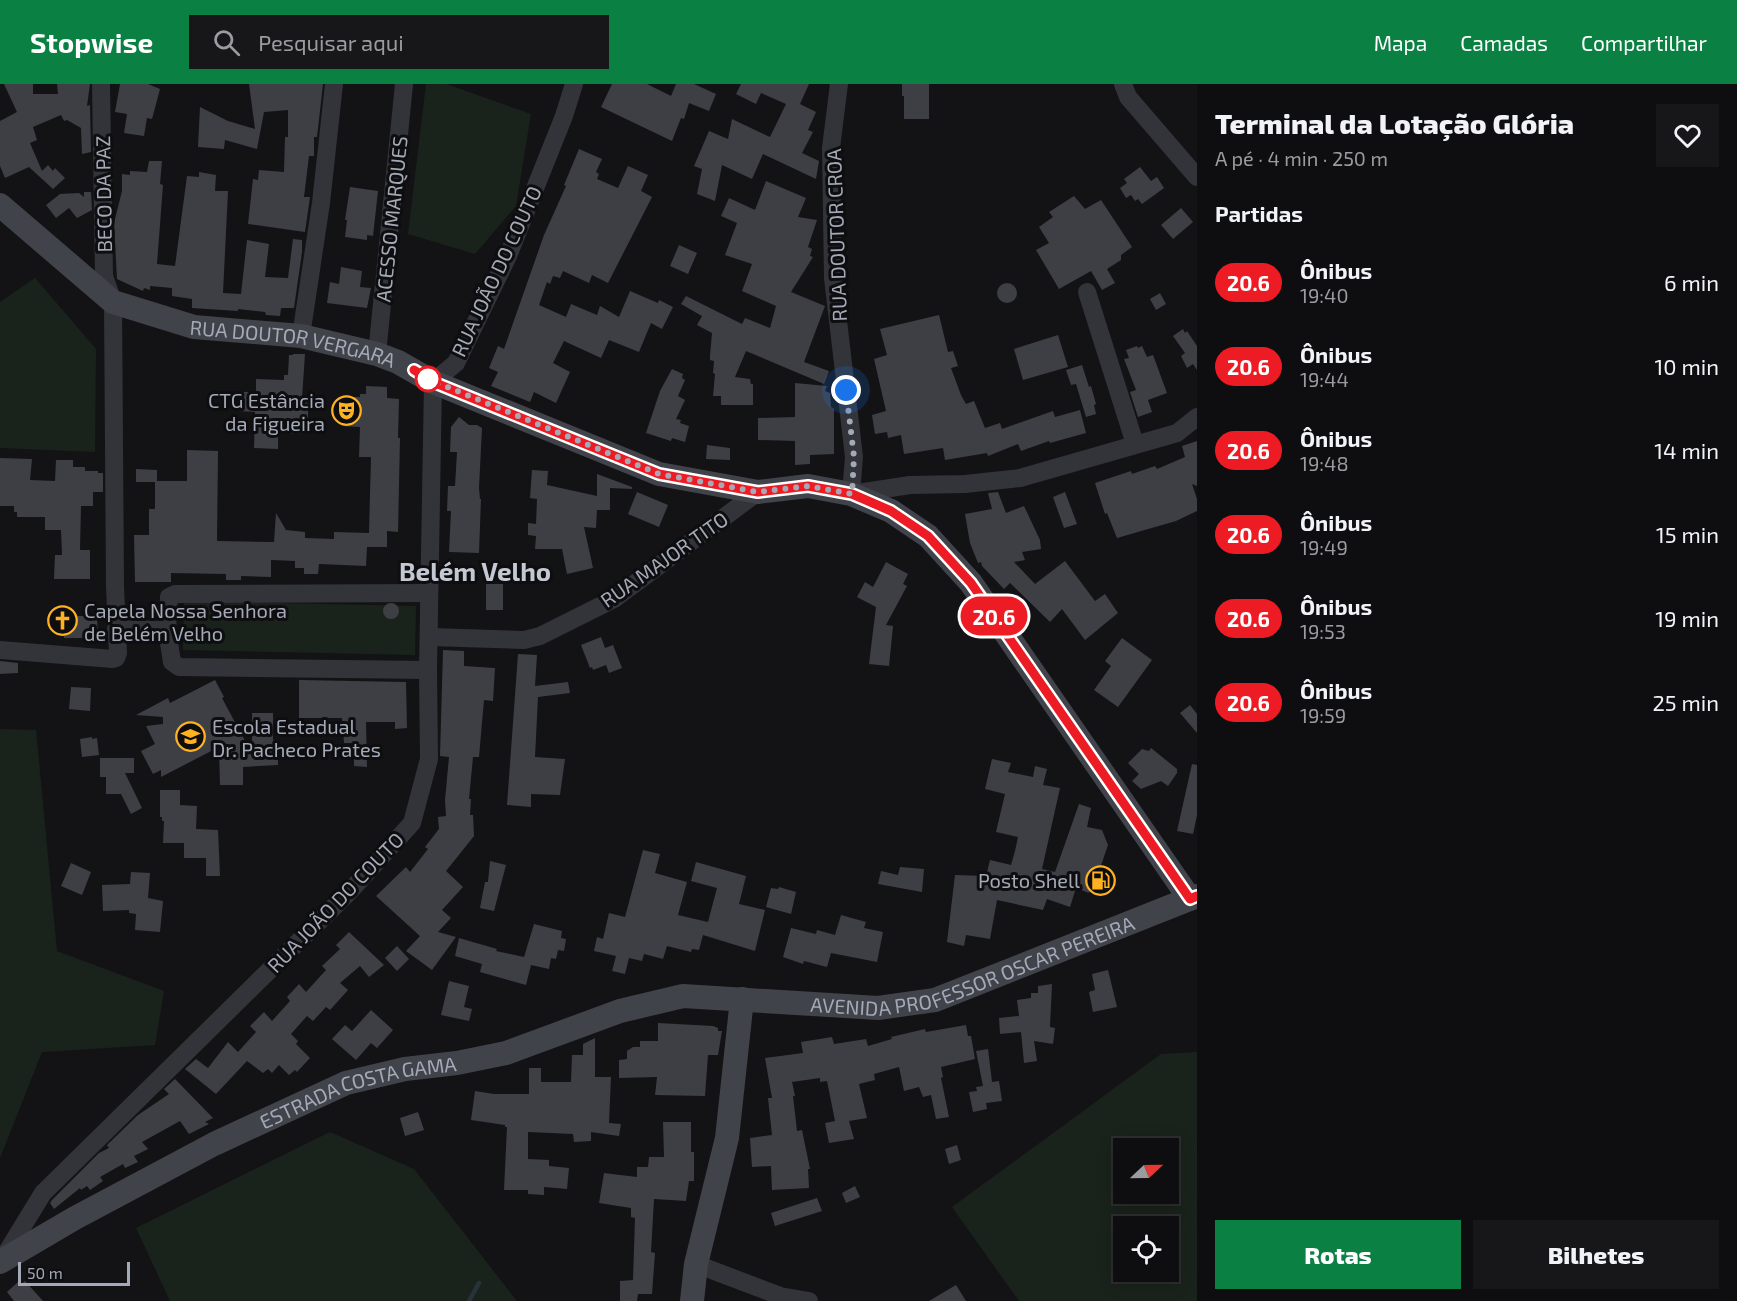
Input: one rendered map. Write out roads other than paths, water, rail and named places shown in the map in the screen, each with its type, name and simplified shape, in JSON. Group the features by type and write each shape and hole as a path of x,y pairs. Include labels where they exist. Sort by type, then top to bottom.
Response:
{"main road":[{"name":"RUA DOUTOR VERGARA","path":"0,205 113,302 194,327 301,336 377,354 398,362 433,382 659,474 758,492 808,486 852,494 891,511 928,536 971,583 1194,897"},
{"name":"AVENIDA PROFESSOR OSCAR PEREIRA","path":"742,999 878,1008 935,1000 1194,897"},
{"name":"ESTRADA COSTA GAMA","path":"1,1261 75,1218 214,1144 346,1083 405,1069 457,1063 506,1053 620,1011 683,996 742,999"},
{"path":"692,1301 696,1264 728,1138 742,999"}],"street":[{"name":"BECO DA PAZ","path":"0,650 112,659 116,658 118,653 113,302 104,276 101,84"},
{"path":"301,336 321,202 334,84"},
{"name":"ACESSO MARQUES","path":"377,354 404,84"},
{"name":"RUA JOÃO DO COUTO","path":"1,1261 43,1193 351,890 412,823 429,759 428,670 433,382 456,363 508,256 564,116 574,84"},
{"name":"RUA DOUTOR CROA","path":"839,84 831,148 833,278 854,457 852,494"},
{"path":"1123,84 1128,97 1197,177"},
{"path":"1087,292 1135,444"},
{"path":"852,494 910,485 966,484 1020,478 1177,433 1197,417"},
{"name":"RUA MAJOR TITO","path":"429,637 524,640 540,636 614,599 758,492"},
{"path":"428,670 179,667 172,662 167,630 169,597 175,594 429,593"},
{"path":"116,629 167,630"},
{"path":"696,1264 780,1296 809,1301"}],"waterway":[{"path":"469,1301 479,1283"}],"place":[{"name":"CTG Estância da Figueira","path":"346,411"},
{"name":"Capela Nossa Senhora de Belém Velho","path":"63,621"},
{"name":"Escola Estadual Dr. Pacheco Prates","path":"191,737"},
{"name":"Posto Shell","path":"1101,880"}],"district":[{"name":"Belém Velho","path":"475,570"}]}
